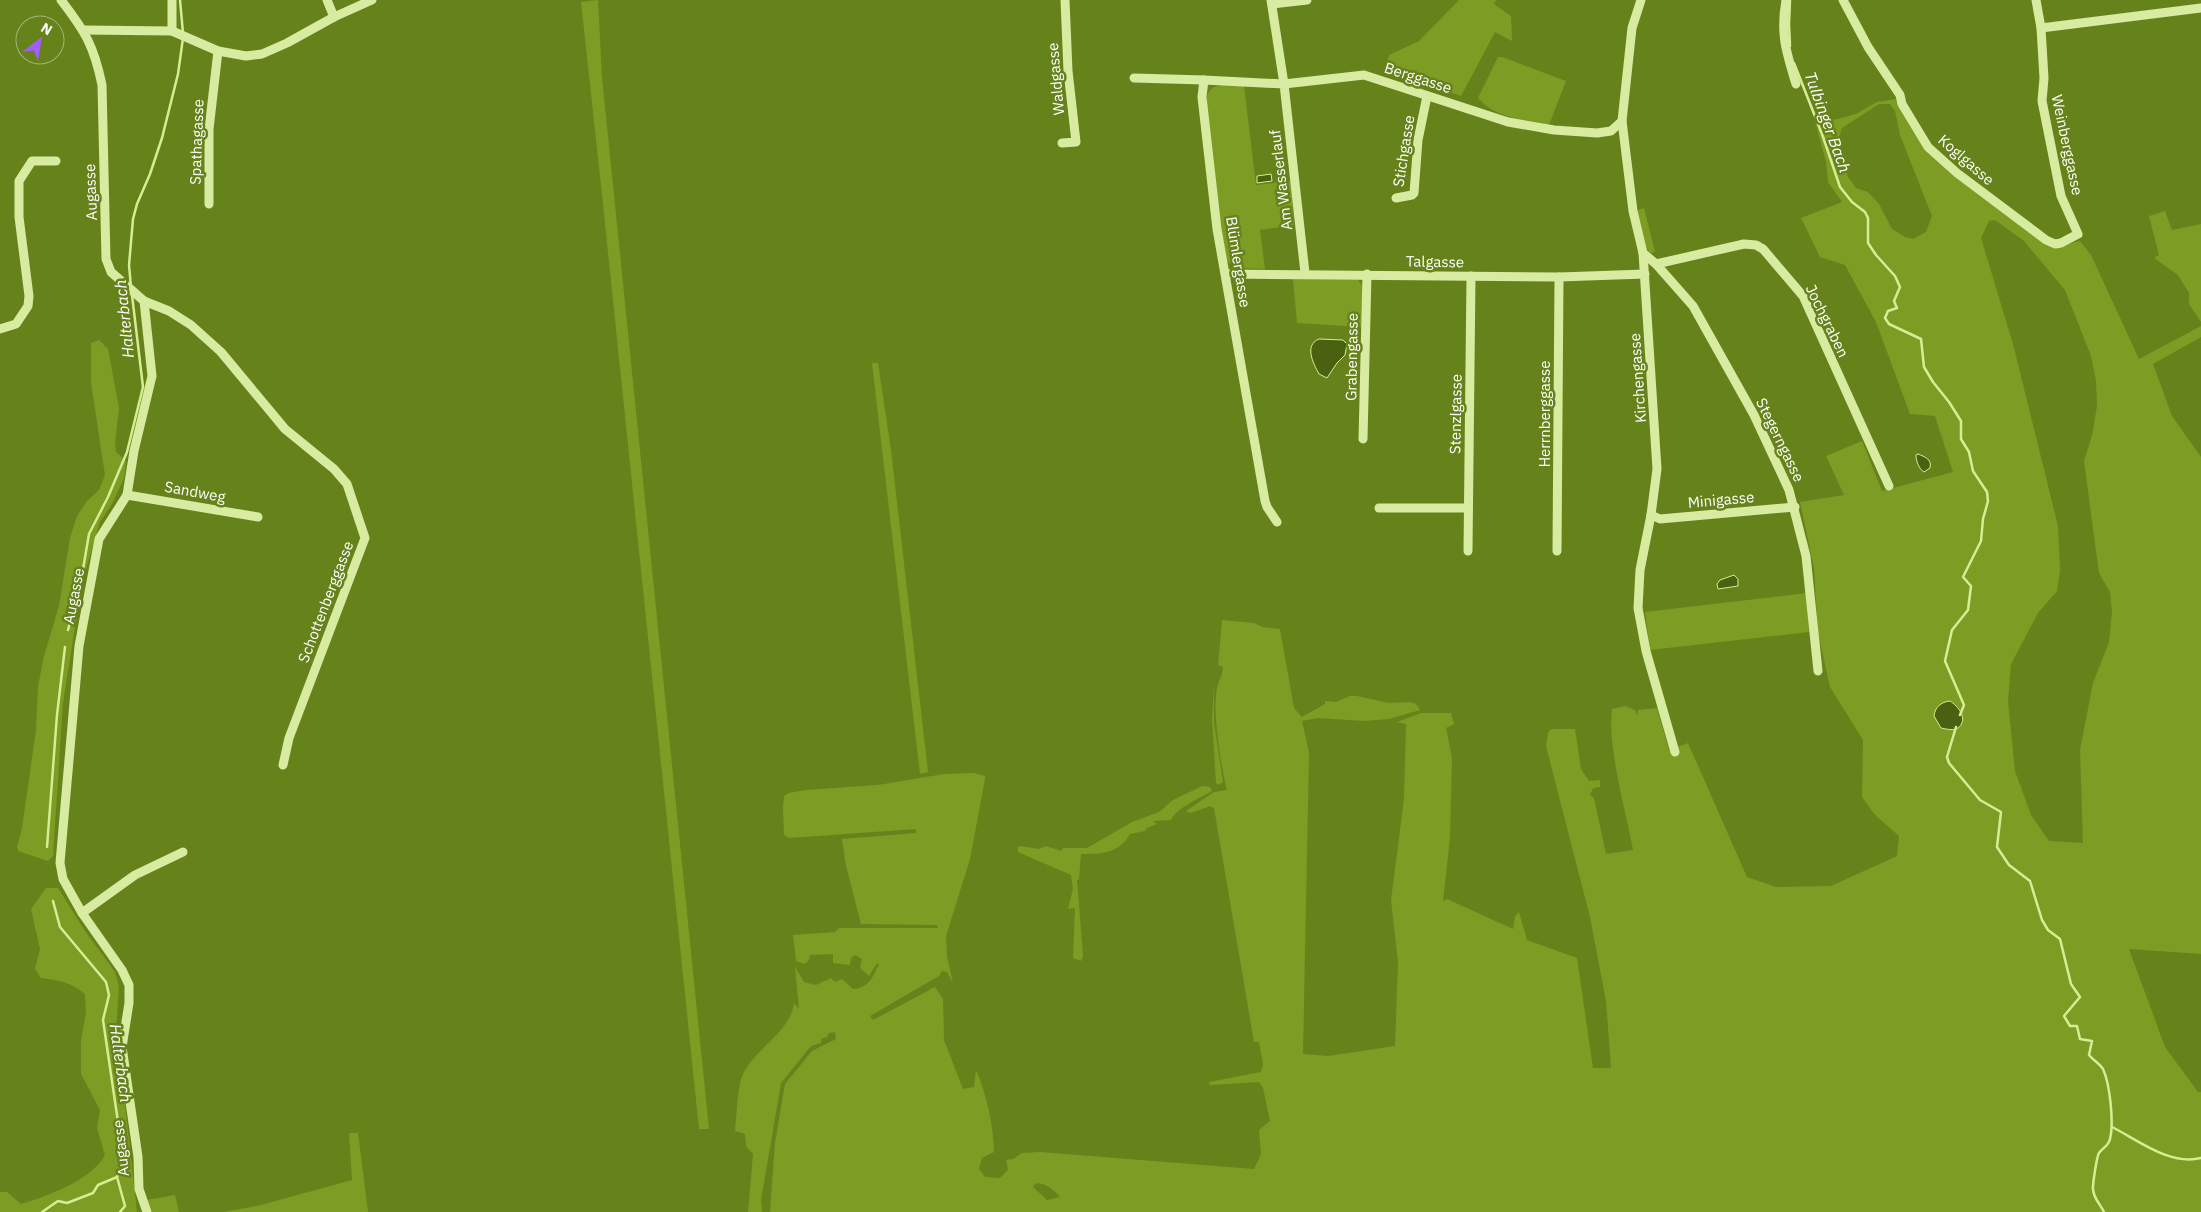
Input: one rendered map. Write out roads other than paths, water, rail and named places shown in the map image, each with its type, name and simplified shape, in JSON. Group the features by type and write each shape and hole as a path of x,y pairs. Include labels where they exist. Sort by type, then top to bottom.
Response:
{"street":[{"name":"Augasse","path":"61,0 84,30 96,58 102,85 106,259 111,272 142,299 152,376 134,450 127,495 99,540 79,646 60,863 63,878 82,913 122,970 129,985 129,1003 122,1048 138,1157 139,1189 147,1212"},
{"path":"172,0 179,34"},
{"path":"327,0 334,17"},
{"path":"84,30 179,34 218,51 246,56 262,54 287,43 334,17 372,0"},
{"name":"Waldgasse","path":"1062,143 1076,142 1068,71 1065,0"},
{"path":"1134,78 1284,84 1272,2 1307,0"},
{"name":"Kirchengasse","path":"1641,0 1632,28 1622,121 1633,210 1643,253 1656,469 1651,515 1640,570 1638,608 1646,651 1674,752"},
{"path":"1786,0 1782,23 1786,50 1796,84"},
{"name":"Koglgasse","path":"1843,0 1868,47 1900,95 1902,104 1928,147 1957,173 2046,240 2054,244 2061,243 2078,234"},
{"name":"Weinberggasse","path":"2036,0 2041,28 2044,78 2042,101 2061,196 2078,234"},
{"path":"2041,28 2201,8"},
{"name":"Spathagasse","path":"209,204 208,130 218,51"},
{"name":"Berggasse","path":"1284,84 1364,76 1508,122 1554,130 1597,133 1611,131 1622,121"},
{"name":"Blümlergasse","path":"1204,80 1202,97 1217,229 1266,508 1277,522"},
{"name":"Am Wasserlauf","path":"1284,84 1305,273"},
{"name":"Stichgasse","path":"1396,198 1414,193 1418,140 1427,96"},
{"path":"0,329 16,324 24,314 29,296 20,217 19,181 32,161 56,161"},
{"name":"Jochgraben","path":"1656,264 1744,244 1756,245 1763,249 1803,296 1889,486"},
{"name":"Stegerngasse","path":"1643,253 1656,264 1693,306 1754,415 1790,490 1806,556 1818,671"},
{"name":"Talgasse","path":"1226,274 1305,273 1559,278 1645,274"},
{"name":"Grabengasse","path":"1363,439 1367,274"},
{"name":"Stenzlgasse","path":"1468,551 1471,276"},
{"name":"Herrnberggasse","path":"1557,552 1559,278"},
{"name":"Schottenberggasse","path":"142,299 169,311 191,325 221,352 285,429 334,469 347,484 365,538 289,738 283,765"},
{"name":"Sandweg","path":"127,495 258,517"},
{"name":"Minigasse","path":"1651,515 1660,519 1795,507"},
{"path":"1379,508 1468,508"},
{"path":"82,913 135,875 183,852"}],"waterway":[{"name":"Halterbach","path":"180,0 183,33"},
{"name":"Tulbinger Bach","path":"1790,0 1790,46"},
{"name":"Halterbach","path":"131,287 129,265 133,219 162,138 178,74 183,38"},
{"name":"Tulbinger Bach","path":"1794,63 1822,134 1840,187 1852,202 1865,212 1868,218 1868,243 1895,276 1900,287 1894,301 1897,308 1888,311 1885,318 1889,324 1921,339 1924,367 1961,421 1961,439 1969,452 1973,471 1987,492 1988,501 1983,519 1981,541 1963,577 1971,586 1968,610 1952,630 1945,661 1964,705 1960,715"},
{"name":"Halterbach","path":"68,630 81,581 89,534 108,497 127,452 143,387 132,295"},
{"name":"Halterbach","path":"47,847 57,715 65,647"},
{"name":"Tulbinger Bach","path":"1956,727 1947,757 1949,763 1980,800 2001,812 1997,847 2009,865 2030,881 2042,920 2048,930 2060,939 2071,984 2080,997 2064,1016 2070,1026 2077,1026 2080,1039 2092,1041 2089,1055 2102,1067 2108,1084 2112,1123 2110,1139 2098,1155 2093,1187 2095,1197 2104,1212"},
{"name":"Halterbach","path":"53,901 60,927 106,982 109,995 103,1020 123,1156 117,1177 125,1206 120,1212"},
{"path":"2112,1127 2143,1145 2166,1155 2189,1159 2201,1158"},
{"path":"42,1212 58,1201 67,1203 93,1193 98,1185 117,1177"}]}
